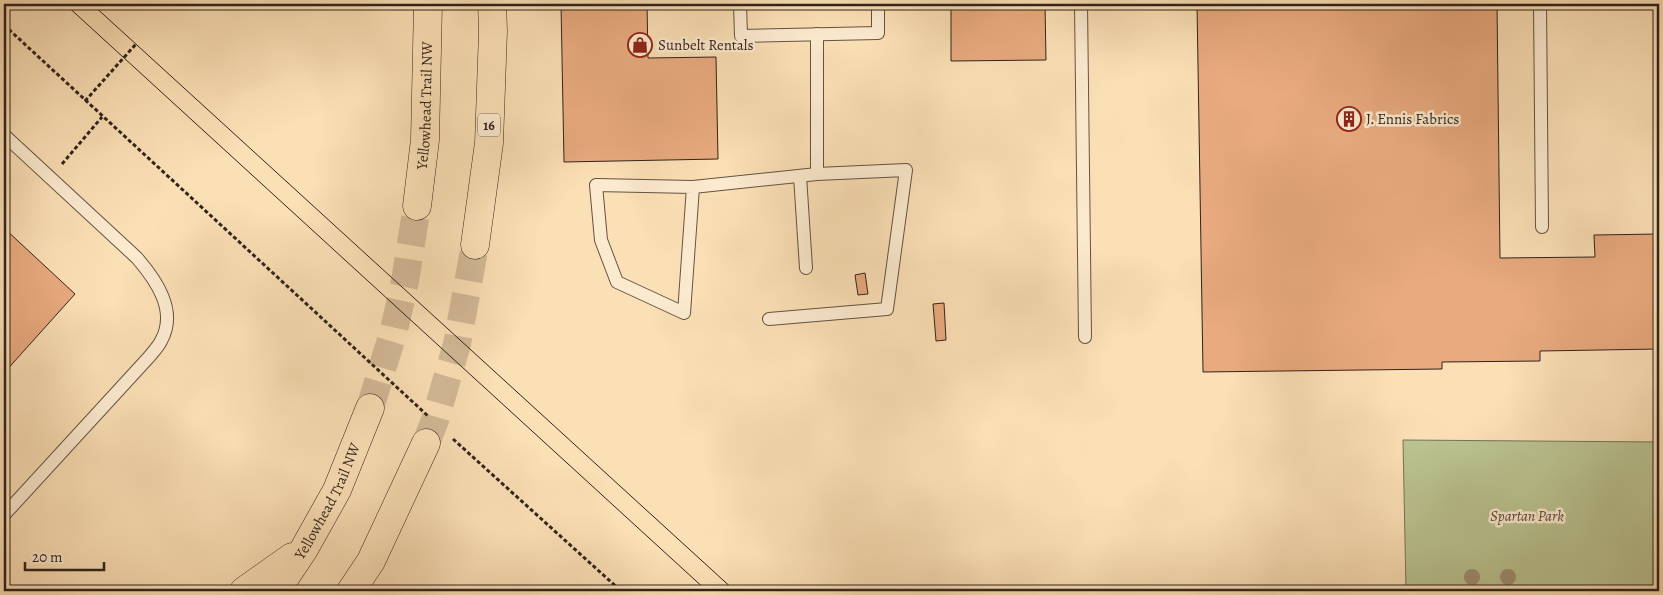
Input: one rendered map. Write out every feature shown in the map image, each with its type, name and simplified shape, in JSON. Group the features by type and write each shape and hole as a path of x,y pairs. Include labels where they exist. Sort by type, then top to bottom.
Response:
{"highway":[{"name":"Yellowhead Trail NW","path":"417,206 425,140 428,4"},
{"name":"16","path":"475,244 489,143 493,31 492,4"},
{"name":"Yellowhead Trail NW","path":"276,591 304,550 337,490 370,408"},
{"path":"356,591 435,432"},
{"path":"244,591 304,550"},
{"path":"351,591 371,561"}],"lane":[{"path":"740,4 741,36 878,33 878,4"},
{"path":"1081,4 1085,337"},
{"path":"1540,4 1542,227"},
{"path":"817,34 818,174"},
{"path":"4,135 148,270 160,288 165,302 167,322 162,340 149,357 4,515"},
{"path":"693,187 684,313 617,282 601,240 596,185 693,187 818,174 906,170 887,309 768,319"},
{"path":"800,176 806,268"}],"path":[{"path":"4,25 435,432 621,591"},
{"path":"85,101 136,44"},
{"path":"50,178 102,117"}],"green space":[{"name":"Spartan Park","path":"1403,440 1659,442 1659,591 1406,591"}],"building":[{"path":"561,4 647,4 648,58 716,57 718,159 564,162"},
{"path":"951,4 1045,4 1046,60 951,61"},
{"name":"J. Ennis Fabrics","path":"1197,4 1497,4 1500,258 1595,257 1594,235 1659,234 1659,349 1540,351 1540,361 1442,362 1442,369 1203,372"},
{"path":"4,228 75,294 4,373"},
{"path":"865,273 868,294 858,295 855,275"},
{"path":"944,303 946,340 936,341 933,304"}],"tunnel":[{"path":"370,408 394,330 405,281 417,206"},
{"path":"426,443 435,420 457,344 475,245"}],"tram line":[{"path":"65,4 707,591"},
{"path":"92,4 735,591"}],"place":[{"name":"Sunbelt Rentals","path":"640,45"},
{"name":"J. Ennis Fabrics","path":"1349,119"}]}
